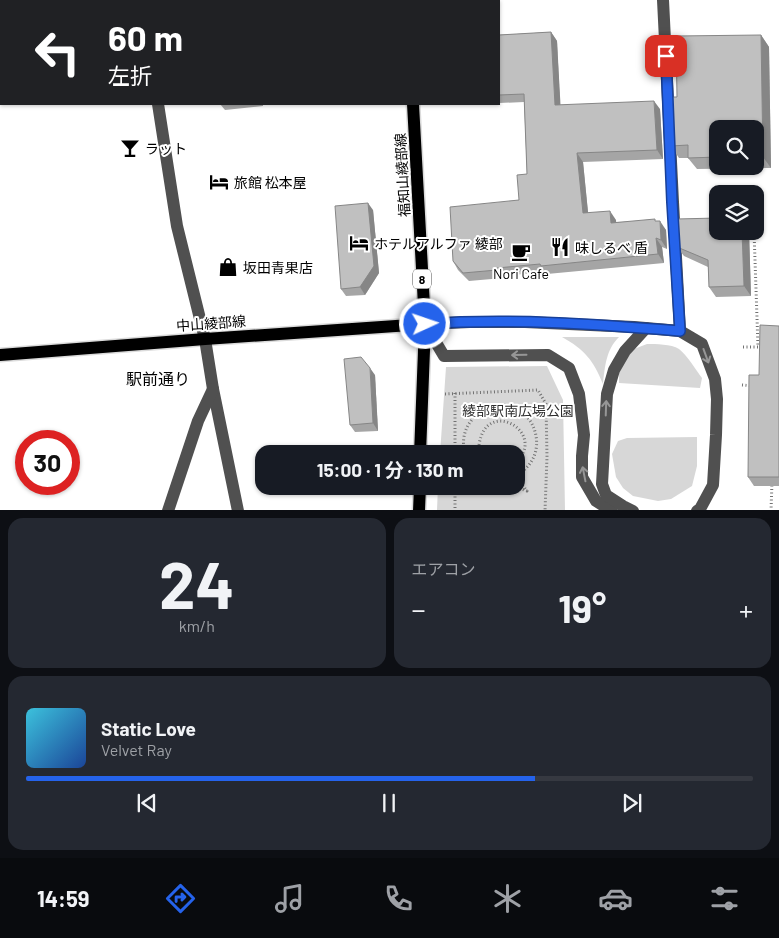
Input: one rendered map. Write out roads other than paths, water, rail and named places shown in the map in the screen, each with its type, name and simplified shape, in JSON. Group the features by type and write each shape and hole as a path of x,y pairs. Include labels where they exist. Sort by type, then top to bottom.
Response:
{"main road":[{"name":"福知山綾部線","path":"413,105 425,324 420,445"},
{"name":"中山綾部線","path":"0,355 425,324"},
{"path":"419,510 420,495"}],"street":[{"path":"663,0 680,331"},
{"path":"158,105 177,226 205,339 213,389 238,510"},
{"path":"612,510 596,501 582,477 584,435 579,394 569,368 548,355 444,356 425,324 524,322 646,328 680,331 702,344 715,379 717,399 713,485 698,510"},
{"path":"633,510 606,495 602,484 607,394 614,370 625,351 646,328"},
{"path":"168,510 198,421 213,389"}],"place":[{"name":"ラット","path":"130,148"},
{"name":"旅館 松本屋","path":"219,182"},
{"name":"ホテルアルファ 綾部","path":"359,243"},
{"name":"味しるべ 盾","path":"560,247"},
{"name":"Nori Cafe","path":"521,252"},
{"name":"坂田青果店","path":"228,267"}],"district":[{"name":"駅前通り","path":"158,378"}],"park label":[{"name":"綾部駅南広場公園","path":"518,410"}]}
